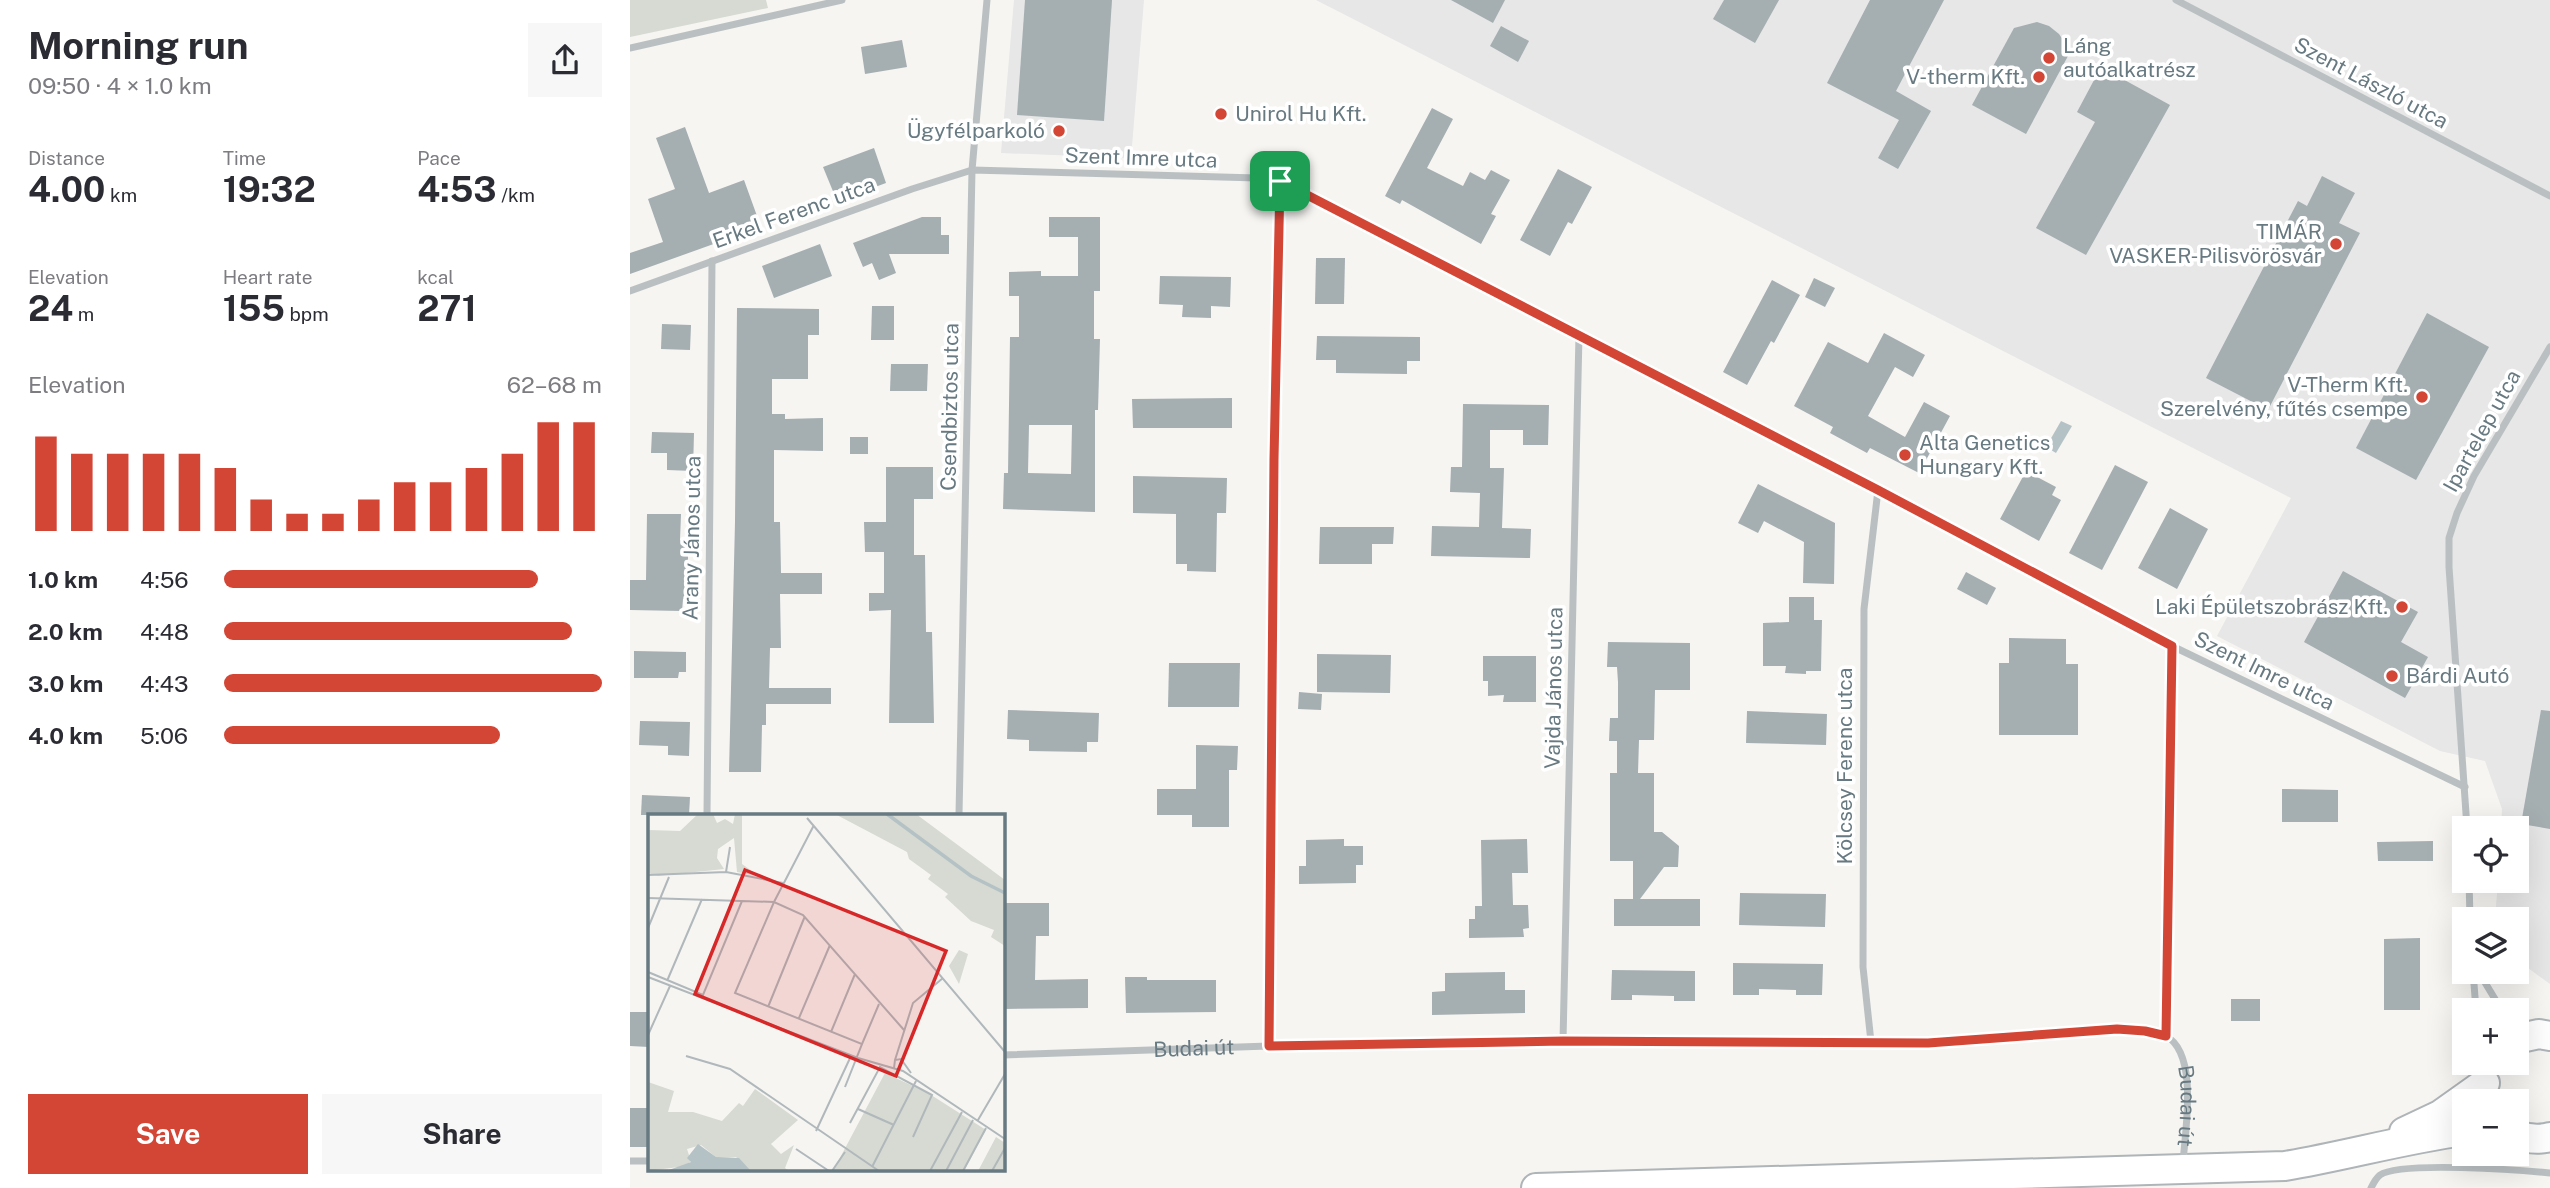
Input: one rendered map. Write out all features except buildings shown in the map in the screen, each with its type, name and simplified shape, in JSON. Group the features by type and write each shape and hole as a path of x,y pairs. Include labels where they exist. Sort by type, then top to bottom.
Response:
{"main road":[{"path":"2375,1146 2440,1115 2488,1075"},
{"path":"2375,1146 2452,1133"},
{"path":"2529,1138 2550,1137"},
{"name":"Budai út","path":"1536,1188 2182,1174 2285,1166 2324,1160 2375,1146"}],"street":[{"path":"630,48 842,0"},
{"name":"Csendbiztos utca","path":"959,814 972,170 987,0"},
{"name":"Szent László utca","path":"2176,0 2550,196"},
{"name":"Szent Imre utca","path":"972,170 1257,178 1280,181 1878,490 2172,646 2465,787"},
{"name":"Erkel Ferenc utca","path":"630,291 912,189 972,170"},
{"path":"1269,1046 1273,473 1280,181"},
{"name":"Arany János utca","path":"707,814 712,261"},
{"name":"Vajda János utca","path":"1563,1041 1578,335"},
{"name":"Ipartelep utca","path":"2466,816 2449,538 2474,476 2550,346"},
{"name":"Kölcsey Ferenc utca","path":"1871,1042 1863,967 1863,648 1865,597 1878,490"},
{"path":"2166,1036 2172,646"},
{"name":"Budai út","path":"1004,1055 1269,1046 1563,1041 1968,1041 2117,1029 2145,1031 2166,1036 2177,1046 2184,1058 2186,1075 2182,1174"},
{"path":"630,1161 648,1161"},
{"path":"2371,1187 2379,1175 2392,1170 2432,1168 2550,1173"}],"shaded area":[{"path":"630,0 766,0 768,8 630,37"},
{"path":"1014,0 1144,0 1131,158 1001,153"},
{"path":"1316,0 2550,0 2550,984 2529,969 2529,907 2496,907 2497,893 2529,893 2529,816 2502,816 2502,809 2485,761 2440,751 2217,636 2291,498"},
{"path":"2061,421 2072,426 2056,453 2046,447"}],"place":[{"name":"Láng autóalkatrész","path":"2049,58"},
{"name":"V-therm Kft.","path":"2039,77"},
{"name":"Unirol Hu Kft.","path":"1221,114"},
{"name":"Ügyfélparkoló","path":"1059,131"},
{"name":"TIMÁR VASKER-Pilisvörösvár","path":"2336,244"},
{"name":"V-Therm Kft. Szerelvény, fűtés csempe","path":"2422,397"},
{"name":"Alta Genetics Hungary Kft.","path":"1905,455"},
{"name":"Laki Épületszobrász Kft.","path":"2402,607"},
{"name":"Bárdi Autó","path":"2392,676"}],"route":[{"path":"1280,181 1878,490 2172,646 2166,1036 2117,1029 1928,1043 1563,1041 1269,1046 1274,459 1280,181"}]}
